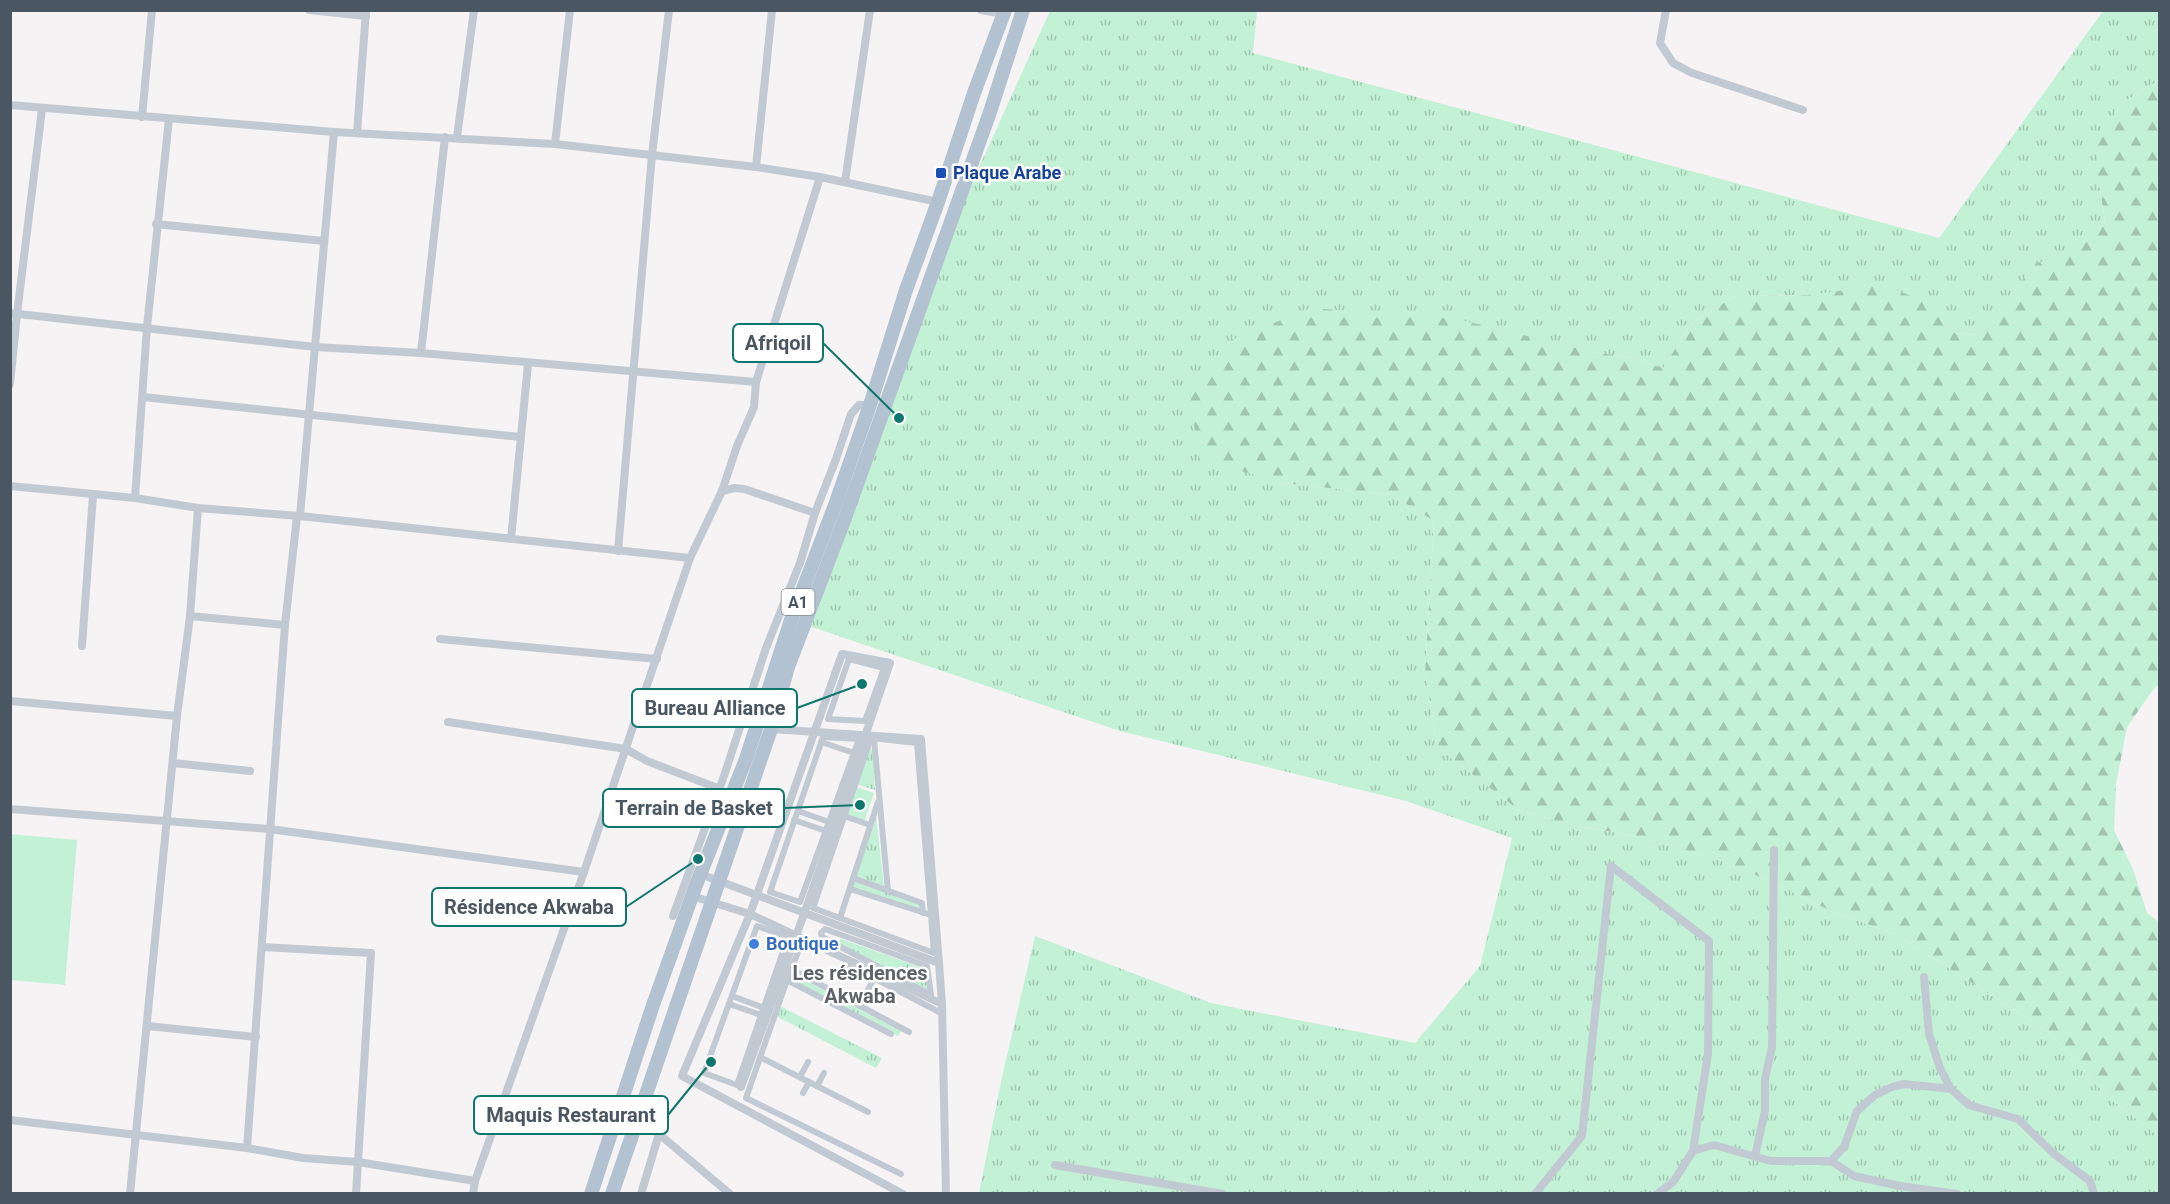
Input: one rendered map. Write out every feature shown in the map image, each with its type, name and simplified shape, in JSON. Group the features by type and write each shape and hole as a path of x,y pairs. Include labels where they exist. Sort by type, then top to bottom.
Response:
{"main road":[{"name":"A1","path":"612,1194 771,729 788,667 989,115 1023,10"},
{"name":"A1","path":"591,1194 653,1005 700,874 746,759 791,620 835,505 870,405 906,290 974,93 1005,12"}],"street":[{"path":"142,117 152,10"},
{"path":"309,10 366,13 357,133"},
{"path":"457,137 474,10"},
{"path":"555,144 570,10"},
{"path":"618,551 652,155 669,10"},
{"path":"756,167 772,10"},
{"path":"845,182 870,10"},
{"path":"981,10 1005,12"},
{"path":"1666,10 1660,43 1673,63 1692,73 1803,110"},
{"path":"10,105 334,132 445,136 555,144 756,167 820,177 938,202"},
{"path":"10,384 14,313 42,109"},
{"path":"135,498 147,327 168,119"},
{"path":"247,1148 285,625 299,516 334,132"},
{"path":"421,353 445,136"},
{"path":"473,1194 475,1181 584,872 690,558 722,491 737,446 754,407 756,382 820,177"},
{"path":"156,224 324,242"},
{"path":"14,313 315,347 421,353 756,382"},
{"path":"510,539 528,364"},
{"path":"143,398 520,437"},
{"path":"673,916 720,789 766,648 800,563 814,513 840,450 851,414 860,405 870,405"},
{"path":"10,486 135,498 198,508 299,516 690,558"},
{"path":"722,491 735,488 744,489 814,513"},
{"path":"82,646 93,495"},
{"path":"130,1194 177,716 190,616 198,508"},
{"path":"190,616 285,625"},
{"path":"440,639 657,658"},
{"path":"741,1087 870,737 890,663 842,654 750,914 682,1076 903,1194"},
{"path":"849,659 884,668 865,721 828,719 849,659"},
{"path":"10,701 177,716"},
{"path":"448,722 626,749 647,761 720,789"},
{"path":"771,729 870,737 916,743 934,953 813,908 870,737"},
{"path":"823,737 859,739 854,753 800,902 770,892 823,737"},
{"path":"870,737 879,797 888,891"},
{"path":"870,737 921,739 942,1008 946,1194"},
{"path":"821,742 854,753"},
{"path":"173,763 250,771"},
{"path":"840,918 879,797"},
{"path":"10,809 270,829 584,872"},
{"path":"798,811 829,822"},
{"path":"844,816 870,825"},
{"path":"794,820 826,831"},
{"path":"1755,1156 1765,1111 1765,1079 1772,1047 1774,850"},
{"path":"1535,1194 1582,1136 1611,866 1709,941 1708,1054 1693,1151 1674,1182 1657,1194"},
{"path":"700,874 939,963"},
{"path":"853,878 922,903 923,913"},
{"path":"850,889 931,915"},
{"path":"692,896 750,914 942,1008"},
{"path":"758,926 788,938 737,1085 704,1073 729,1004 758,926"},
{"path":"825,929 927,966 931,995 822,937 821,933 825,929"},
{"path":"902,1174 746,1098 802,942 874,978 942,1008"},
{"path":"262,947 371,953 356,1194"},
{"path":"791,969 909,1032"},
{"path":"1924,977 1929,1034 1940,1068 1950,1089 1969,1105 2019,1119 2054,1154 2090,1181 2094,1194"},
{"path":"860,1006 874,978"},
{"path":"787,980 891,1034"},
{"path":"732,996 763,1011"},
{"path":"729,1004 763,1011"},
{"path":"147,1026 256,1037"},
{"path":"760,1057 868,1112"},
{"path":"800,1077 808,1062"},
{"path":"817,1086 824,1073"},
{"path":"803,1093 809,1082"},
{"path":"1831,1161 1844,1147 1857,1111 1875,1095 1904,1084 1950,1089"},
{"path":"10,1120 247,1148 303,1158 358,1162 475,1181"},
{"path":"638,1120 659,1134 730,1194"},
{"path":"641,1194 659,1134"},
{"path":"1693,1151 1714,1145 1771,1161 1831,1161 1854,1176 1900,1186 1957,1194"},
{"path":"1055,1166 1223,1194"}],"green space":[{"path":"1050,11 1257,11 1253,53 1939,238 2103,11 2159,11 2159,80 2119,105 2098,177 2105,221 2076,255 2036,263 1979,335 1953,333 1931,304 1808,295 1735,296 1692,323 1663,368 1631,358 1588,351 1282,483 1392,495 1434,521 1425,673 1438,748 1520,811 1577,826 1635,836 1719,860 1779,885 1833,912 1895,934 2049,1032 2109,1098 2159,1136 2159,1193 979,1193 1002,1077 1035,936 1211,1003 1415,1043 1480,966 1512,838 1406,801 1120,731 803,624 941,251"},
{"path":"2159,80 2159,685 2155,687 2127,727 2116,784 2114,830 2133,869 2147,913 2159,922 2159,1136 2109,1098 2049,1032 1895,934 1833,912 1779,885 1719,860 1635,836 1577,826 1520,811 1438,748 1425,673 1434,521 1392,495 1282,483 1198,458 1190,388 1231,340 1311,308 1457,319 1588,351 1631,358 1663,368 1692,323 1735,296 1808,295 1883,285 1932,304 1953,333 1978,335 2036,263 2076,254 2105,221 2098,177 2098,145 2119,105"},
{"path":"869,749 873,750 875,790 856,784"},
{"path":"856,787 874,793 864,822 846,816"},
{"path":"876,815 884,887 855,877"},
{"path":"10,834 77,840 65,985 11,980"},
{"path":"854,881 920,904 921,909 852,888"},
{"path":"841,939 926,969 928,991 840,944"},
{"path":"791,973 901,1031 898,1036 789,979"},
{"path":"780,1006 882,1058 876,1068 776,1016"}],"place":[{"name":"Plaque Arabe","path":"941,173"},
{"name":"Afriqoil","path":"899,418"},
{"name":"Bureau Alliance","path":"862,684"},
{"name":"Terrain de Basket","path":"860,805"},
{"name":"Résidence Akwaba","path":"698,859"},
{"name":"Boutique","path":"754,944"},
{"name":"Maquis Restaurant","path":"711,1062"}],"district":[{"name":"Les résidences Akwaba","path":"860,984"}]}
